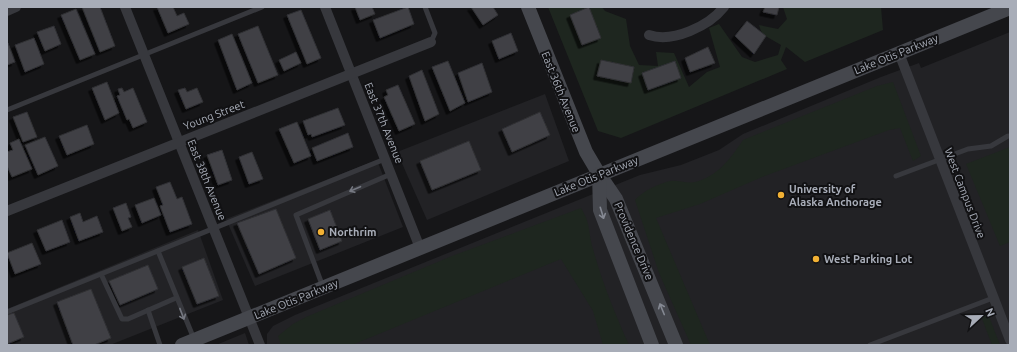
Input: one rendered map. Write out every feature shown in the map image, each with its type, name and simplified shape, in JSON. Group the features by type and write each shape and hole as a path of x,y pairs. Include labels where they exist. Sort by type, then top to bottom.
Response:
{"main road":[{"name":"East 36th Avenue","path":"528,7 586,152 598,174"},
{"name":"Lake Otis Parkway","path":"188,343 598,174 1009,8"},
{"name":"Providence Drive","path":"598,174 600,210 652,345"},
{"name":"Providence Drive","path":"598,174 616,199 676,345"}],"street":[{"path":"7,11 16,7"},
{"name":"East 38th Avenue","path":"125,7 260,345"},
{"name":"East 37th Avenue","path":"325,7 420,248"},
{"path":"649,35 655,37 667,37 697,28 710,20 724,7"},
{"name":"Young Street","path":"7,211 431,42"},
{"name":"West Campus Drive","path":"899,53 1010,340"}],"lane":[{"path":"7,110 145,56 262,7"},
{"path":"425,7 435,33 431,42"},
{"path":"896,176 968,150 991,146 1008,136"},
{"path":"7,312 385,159"},
{"path":"324,288 296,215 391,174"},
{"path":"158,251 176,298 188,343"},
{"path":"101,274 122,319 128,319 176,298"},
{"path":"870,345 993,298"},
{"path":"148,310 160,345"}],"shaded area":[{"path":"548,7 602,7 605,11 626,19 630,46 639,65 658,66 656,52 674,53 689,87 707,72 720,67 709,28 719,24 742,57 755,62 778,55 781,45 762,34 759,25 778,29 787,19 783,7 881,7 883,30 805,62 786,47 781,60 787,69 621,138 598,131"},
{"name":"University of Alaska Anchorage","path":"1010,32 1010,345 267,345 267,334 273,326 295,315 640,175 681,165 719,150 743,134 881,77 919,63 921,68"},
{"path":"893,82 921,156 913,161 900,128 889,130 762,177 700,204 656,218 710,345 691,345 659,273 635,200 646,191 665,182 695,182 710,176 723,166 743,140 877,86"},
{"path":"545,94 569,161 427,220 397,152"},
{"path":"1010,147 1010,242 1000,246 966,164"},
{"path":"377,160 403,227 255,286 226,219"},
{"path":"581,208 588,224 591,243 605,286 629,345 603,345 593,311 561,259 352,345 281,345 278,336 293,324 306,317 452,256"},
{"path":"198,230 223,300 110,345 7,345 7,309"},
{"path":"988,314 1000,345 992,345 981,316"},
{"path":"245,333 249,345 216,345"}],"building":[{"path":"82,7 100,7 115,46 100,52"},
{"path":"157,7 173,7 177,16 184,13 189,24 168,33"},
{"path":"355,7 372,7 375,14 360,20"},
{"path":"408,7 414,24 380,38 373,20"},
{"path":"471,7 493,7 498,15 483,25"},
{"path":"589,7 601,38 582,45 570,15"},
{"path":"765,7 779,7 777,15 763,12"},
{"path":"76,9 95,54 80,60 61,15"},
{"path":"301,10 321,58 307,64 287,15"},
{"path":"747,21 766,36 754,54 735,36"},
{"path":"54,26 61,44 45,51 37,32"},
{"path":"258,26 278,75 258,83 238,34"},
{"path":"511,33 518,51 499,59 492,41"},
{"path":"232,34 252,83 237,90 218,40"},
{"path":"34,38 44,64 25,72 15,45"},
{"path":"8,43 15,62 7,65 7,44"},
{"path":"708,47 715,63 690,72 685,58"},
{"path":"296,52 301,63 284,71 279,60"},
{"path":"601,60 634,67 631,83 597,76"},
{"path":"448,61 465,103 450,111 432,67"},
{"path":"675,61 681,78 648,90 642,73"},
{"path":"482,63 492,92 468,102 458,73"},
{"path":"422,70 439,114 425,121 409,76"},
{"path":"107,82 119,113 105,120 92,88"},
{"path":"398,85 415,124 399,131 384,97 388,95 386,90"},
{"path":"122,88 124,92 133,88 147,122 133,128 129,119 127,120 117,96 120,95 118,89"},
{"path":"185,88 187,92 197,88 203,102 186,109 178,90"},
{"path":"338,108 345,125 312,137 311,134 308,135 303,121"},
{"path":"27,112 37,137 23,142 13,117"},
{"path":"540,112 550,135 512,152 502,129"},
{"path":"297,122 311,156 294,163 279,129"},
{"path":"87,125 94,144 67,155 59,136"},
{"path":"348,133 353,147 317,161 312,148"},
{"path":"45,137 58,166 38,175 25,145"},
{"path":"19,139 32,169 12,177 7,166 7,152 13,150 10,143"},
{"path":"469,141 481,170 432,190 420,161"},
{"path":"222,150 232,180 218,185 207,155"},
{"path":"252,152 263,179 249,184 239,157"},
{"path":"170,182 177,199 182,197 192,224 170,232 160,206 163,205 156,187"},
{"path":"154,198 161,215 142,223 135,205"},
{"path":"126,203 131,217 128,218 132,227 122,231 113,208"},
{"path":"276,209 296,258 259,274 237,223"},
{"path":"330,210 342,241 320,250 308,219"},
{"path":"80,213 83,222 97,216 103,232 79,241 70,217"},
{"path":"62,220 70,242 46,251 37,230"},
{"path":"32,243 41,264 15,274 7,253"},
{"path":"204,258 219,296 197,304 182,267"},
{"path":"148,265 158,289 120,305 109,281"},
{"path":"91,289 111,338 94,345 73,345 57,302"},
{"path":"14,313 24,337 7,344 7,315"}],"place":[{"name":"University of Alaska Anchorage","path":"781,195"},
{"name":"Northrim","path":"321,232"},
{"name":"West Parking Lot","path":"816,259"}]}
